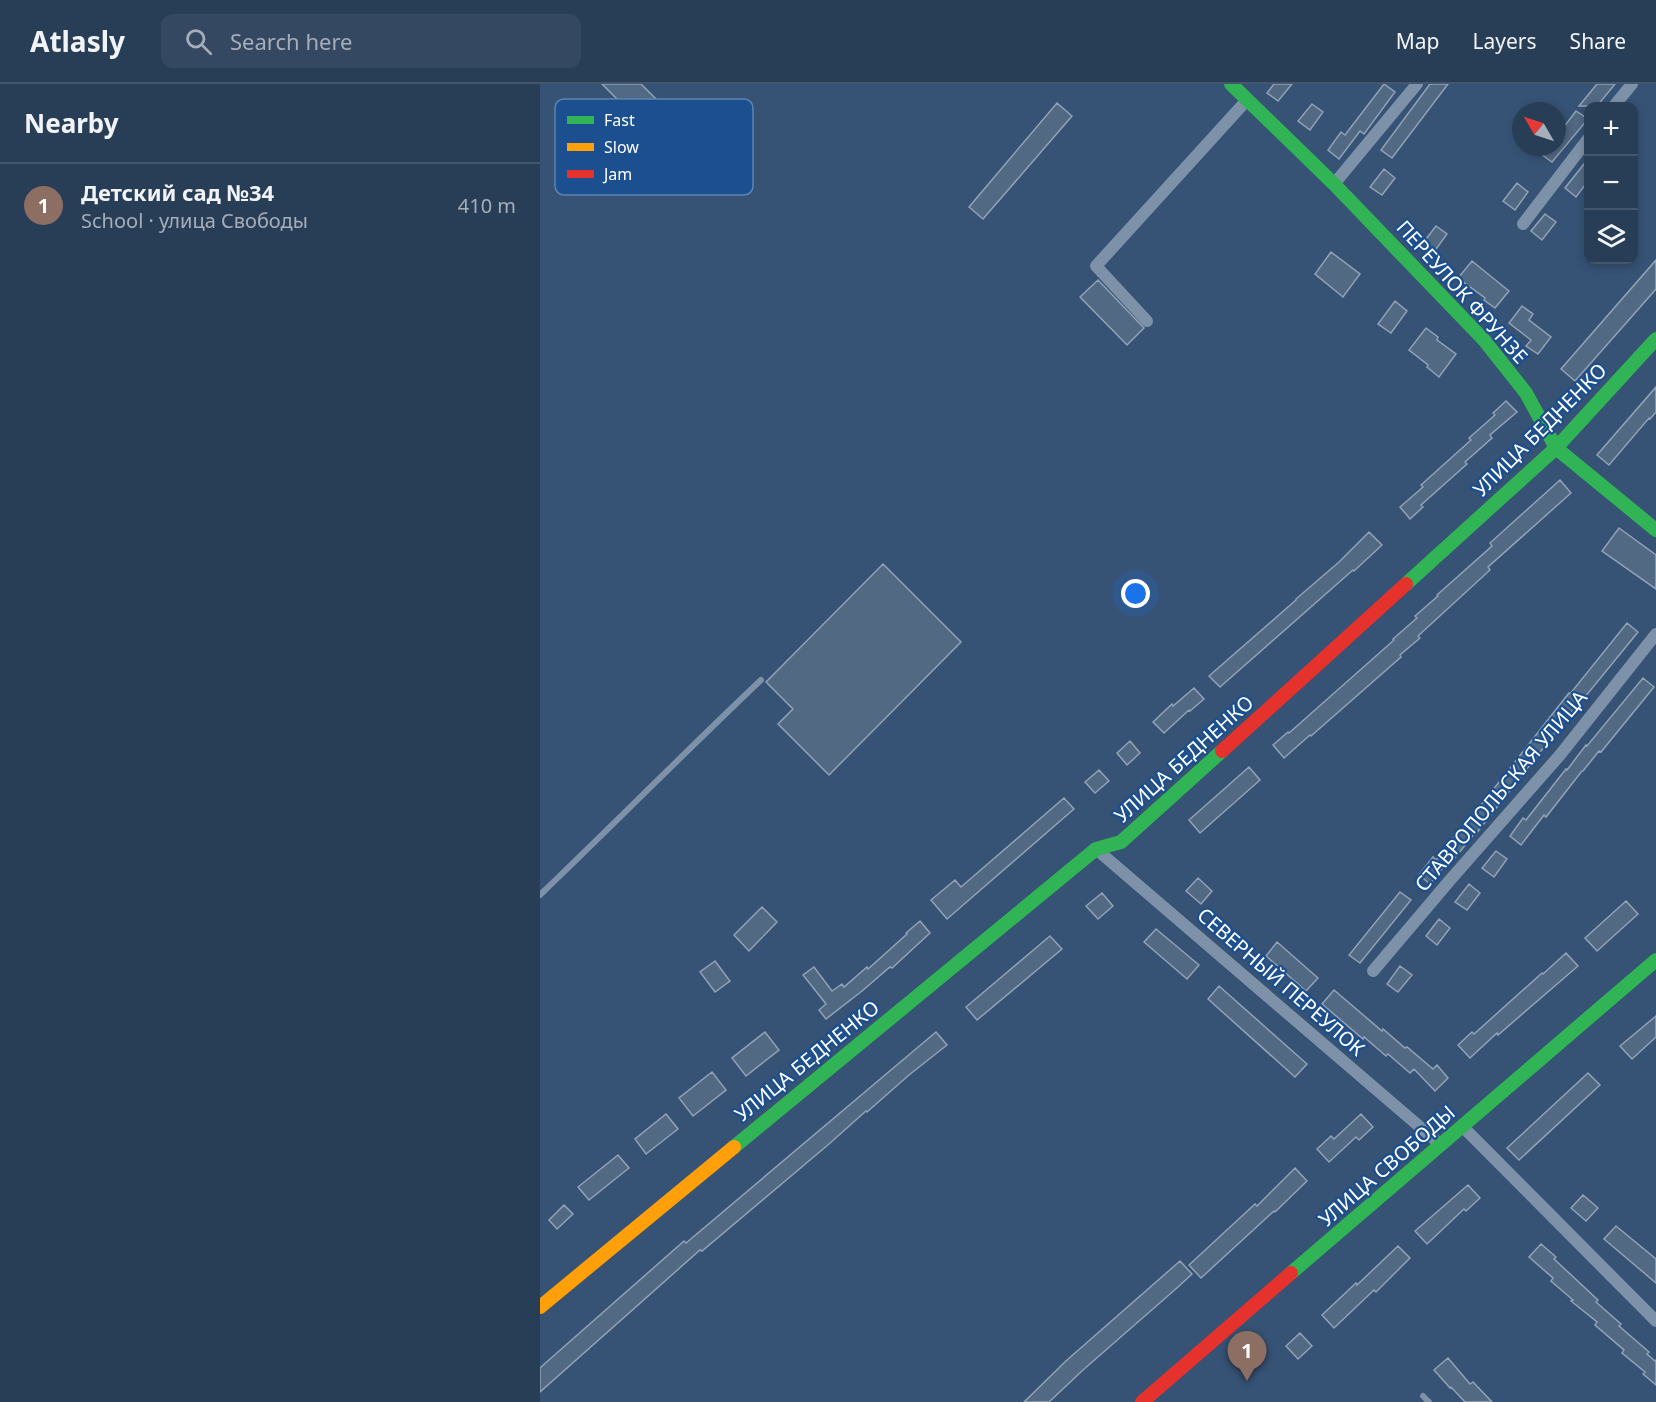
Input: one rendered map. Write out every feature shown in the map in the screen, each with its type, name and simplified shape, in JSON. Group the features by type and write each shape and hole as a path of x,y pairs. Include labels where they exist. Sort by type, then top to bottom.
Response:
{"street":[{"name":"ПЕРЕУЛОК ФРУНЗЕ","path":"1231,84 1334,184 1484,340 1526,393 1556,448 1656,530"},
{"path":"1334,184 1417,84"},
{"path":"1617,102 1632,84"},
{"path":"1147,321 1096,266 1247,100"},
{"path":"1523,224 1584,144"},
{"name":"УЛИЦА БЕДНЕНКО","path":"540,1307 1096,849 1121,842 1556,448 1656,339"},
{"name":"СТАВРОПОЛЬСКАЯ УЛИЦА","path":"1373,971 1560,755 1656,634"},
{"name":"СЕВЕРНЫЙ ПЕРЕУЛОК","path":"1096,849 1441,1145"},
{"name":"УЛИЦА СВОБОДЫ","path":"1142,1402 1656,960"},
{"path":"1463,1126 1656,1321"}],"lane":[{"path":"540,896 761,680"},
{"path":"1424,1396 1429,1402"}],"building":[{"path":"602,84 641,84 656,99 617,99"},
{"path":"1274,84 1292,84 1278,101 1267,93"},
{"path":"1384,84 1395,92 1364,134 1360,131 1339,159 1328,150 1341,132 1345,135"},
{"path":"1430,84 1448,84 1392,158 1381,150"},
{"path":"1597,84 1615,84 1600,102 1584,102 1584,106 1579,106"},
{"path":"1057,103 1072,116 983,219 969,207"},
{"path":"1312,104 1323,112 1310,130 1298,121"},
{"path":"1576,111 1584,116 1584,124 1566,145 1566,124"},
{"path":"1544,156 1557,156 1552,162"},
{"path":"1584,164 1584,186 1576,197 1565,188"},
{"path":"1384,169 1395,178 1382,195 1370,187"},
{"path":"1517,183 1528,192 1515,210 1503,201"},
{"path":"1545,214 1556,222 1542,240 1531,231"},
{"path":"1436,226 1447,234 1434,252 1423,243"},
{"path":"1331,252 1360,274 1343,297 1315,274"},
{"path":"1656,260 1656,289 1575,381 1561,369"},
{"path":"1472,261 1509,291 1495,308 1458,278"},
{"path":"1098,280 1144,328 1127,345 1080,297"},
{"path":"1395,301 1407,311 1391,333 1378,324"},
{"path":"1522,306 1533,314 1529,320 1551,337 1538,354 1526,346 1531,340 1509,323"},
{"path":"1426,328 1438,337 1437,340 1456,354 1439,377 1409,350"},
{"path":"1656,387 1656,412 1609,465 1597,455"},
{"path":"1506,401 1517,412 1490,435 1492,438 1421,505 1423,507 1410,519 1400,507 1471,440 1469,438 1495,415 1493,413"},
{"path":"1560,480 1571,493 1488,567 1490,570 1418,636 1420,638 1400,655 1401,657 1284,758 1273,745 1394,640 1417,618 1415,616 1492,546 1490,543"},
{"path":"1619,528 1656,555 1656,589 1602,551"},
{"path":"1369,532 1382,545 1354,571 1220,687 1209,676 1339,562"},
{"path":"883,564 961,642 829,775 778,724 793,709 766,682"},
{"path":"1627,623 1638,632 1584,696 1475,835 1455,858 1452,856 1430,884 1419,875 1433,857 1436,860 1459,833"},
{"path":"1643,678 1654,687 1521,845 1510,836 1523,818 1526,820"},
{"path":"1194,688 1204,699 1164,733 1153,722"},
{"path":"1130,741 1140,753 1127,765 1117,753"},
{"path":"1249,767 1260,780 1200,833 1189,820"},
{"path":"1099,770 1109,781 1095,793 1085,782"},
{"path":"1064,798 1074,809 947,919 931,900 955,880 961,887"},
{"path":"1496,851 1507,859 1494,877 1482,868"},
{"path":"1198,878 1212,891 1201,904 1186,891"},
{"path":"1469,884 1480,893 1467,910 1455,902"},
{"path":"1400,892 1411,900 1360,963 1349,955"},
{"path":"1102,893 1113,906 1098,919 1086,906"},
{"path":"1626,901 1638,914 1597,951 1585,938"},
{"path":"762,907 777,922 749,951 734,935"},
{"path":"1439,919 1450,928 1437,945 1426,936"},
{"path":"920,921 930,933 892,968 890,967 826,1019 819,1010 826,1004 803,975 814,967 832,991 842,984 844,987 867,967 868,969"},
{"path":"1156,929 1199,965 1187,979 1144,942"},
{"path":"1050,936 1062,949 977,1020 966,1007"},
{"path":"1277,942 1318,978 1306,991 1266,956"},
{"path":"1566,953 1578,966 1470,1058 1458,1045 1472,1032 1474,1034"},
{"path":"715,961 730,981 715,992 700,972"},
{"path":"1400,966 1412,975 1398,992 1387,984"},
{"path":"1219,986 1307,1064 1295,1077 1208,999"},
{"path":"1334,990 1382,1031 1383,1029 1433,1069 1437,1065 1448,1078 1435,1091 1414,1069 1410,1073 1388,1054 1386,1056 1364,1037 1363,1039 1322,1004"},
{"path":"1656,1016 1656,1037 1632,1059 1620,1046"},
{"path":"765,1032 779,1050 746,1076 732,1058"},
{"path":"936,1032 947,1045 702,1251 700,1250 540,1392 540,1368 684,1241 686,1243"},
{"path":"712,1072 726,1090 693,1116 679,1098"},
{"path":"1588,1073 1600,1085 1519,1160 1507,1148"},
{"path":"666,1114 678,1129 646,1154 635,1139"},
{"path":"1361,1114 1373,1127 1359,1140 1356,1137 1329,1162 1317,1149 1331,1136 1334,1139"},
{"path":"618,1155 629,1168 589,1200 578,1187"},
{"path":"1295,1168 1307,1181 1201,1278 1189,1265 1255,1204 1257,1206"},
{"path":"1468,1185 1480,1198 1466,1211 1464,1209 1427,1244 1415,1231"},
{"path":"1583,1195 1598,1208 1586,1221 1571,1208"},
{"path":"564,1205 573,1214 557,1229 549,1220"},
{"path":"1616,1226 1656,1259 1656,1283 1604,1239"},
{"path":"1541,1244 1598,1300 1596,1302 1621,1324 1619,1326 1656,1360 1656,1385 1643,1374 1645,1372 1622,1353 1624,1350 1595,1325 1597,1322 1571,1301 1573,1300 1551,1281 1553,1278 1529,1257"},
{"path":"1398,1246 1410,1258 1376,1292 1374,1290 1334,1328 1322,1315"},
{"path":"1180,1261 1192,1274 1178,1287 1049,1402 1024,1402 1067,1360"},
{"path":"1300,1333 1312,1346 1298,1359 1286,1346"},
{"path":"1448,1358 1470,1384 1473,1382 1492,1402 1465,1402 1450,1388 1434,1370"}],"traffic: fast":[{"path":"1231,84 1334,184 1484,340 1526,393 1556,448 1656,530"},
{"path":"1406,584 1556,448 1656,339"},
{"path":"734,1147 1096,849 1121,842 1222,751"},
{"path":"1291,1273 1656,960"}],"traffic: slow":[{"path":"540,1307 734,1147"}],"traffic: jam":[{"path":"1222,751 1406,584"},
{"path":"1142,1402 1291,1273"}],"place":[{"name":"Детский сад №34","path":"1247,1381"}]}
